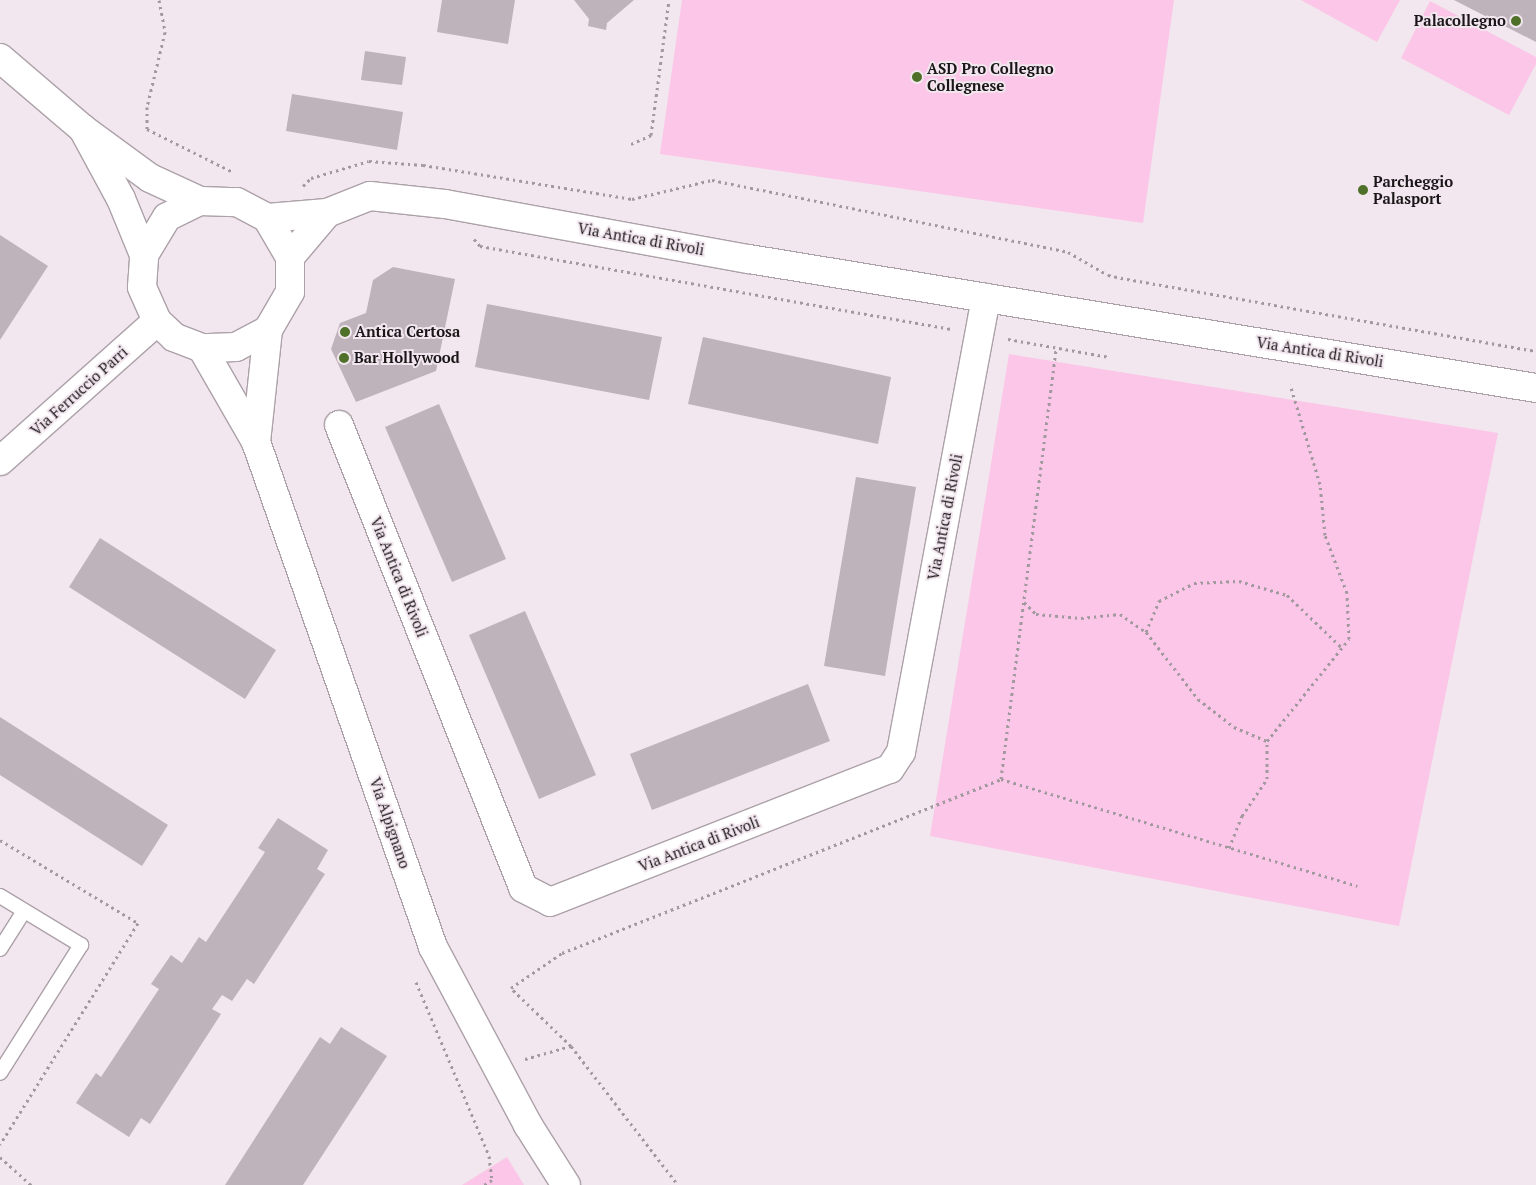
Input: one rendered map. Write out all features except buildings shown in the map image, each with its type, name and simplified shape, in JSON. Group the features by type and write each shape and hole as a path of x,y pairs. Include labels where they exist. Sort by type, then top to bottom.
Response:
{"street":[{"path":"0,58 82,129 150,178 200,201 237,202 267,218 290,257 290,292 268,330 256,442"},
{"path":"82,129 121,199 144,255 142,287 157,321 174,337 202,348 236,347 268,330"},
{"name":"Via Antica di Rivoli","path":"327,213 370,196 445,204 986,298 1536,388"},
{"path":"144,255 168,217 200,201"},
{"path":"267,218 327,213"},
{"path":"290,257 327,213"},
{"name":"Via Antica di Rivoli","path":"338,425 523,888 550,902 890,769 901,752 986,298"},
{"name":"Via Ferruccio Parri","path":"0,461 157,321"},
{"path":"202,348 256,442"},
{"name":"Via Antica di Rivoli","path":"1507,382 1536,375"},
{"name":"Via Alpignano","path":"256,442 433,946 528,1125 566,1185"}],"lane":[{"path":"0,896 81,945 0,1073"},
{"path":"0,949 24,911"}],"path":[{"path":"159,0 165,32 147,107 147,129 235,173"},
{"path":"631,144 651,135 669,0"},
{"path":"300,189 311,178 369,161 422,165 632,199 712,180 1068,252 1108,275 1144,283 1536,351"},
{"path":"445,204 480,246 1109,357"},
{"path":"1001,779 1056,347"},
{"path":"1229,848 1242,816 1267,779 1267,741 1349,639 1346,593 1325,536 1320,484 1290,384"},
{"path":"1146,632 1159,600 1194,583 1239,581 1287,595 1342,648"},
{"path":"1024,602 1036,614 1080,618 1120,614 1146,632 1198,700 1234,727 1267,741"},
{"path":"678,1185 571,1046 511,988 562,953 1001,779 1357,886"},
{"path":"498,1067 571,1046"},
{"path":"0,1157 31,1185"}],"shaded area":[{"name":"ASD Pro Collegno Collegnese","path":"682,0 1174,0 1143,223 660,154"},
{"path":"1301,0 1400,0 1377,42"},
{"path":"1430,1 1536,57 1536,64 1509,115 1401,58"},
{"path":"1009,354 1498,433 1399,926 930,836"},
{"path":"507,1157 524,1185 462,1185"}],"place":[{"name":"Palacollegno","path":"1516,21"},
{"name":"ASD Pro Collegno Collegnese","path":"917,77"},
{"name":"Parcheggio Palasport","path":"1363,190"},
{"name":"Antica Certosa","path":"345,332"},
{"name":"Bar Hollywood","path":"344,358"}]}
